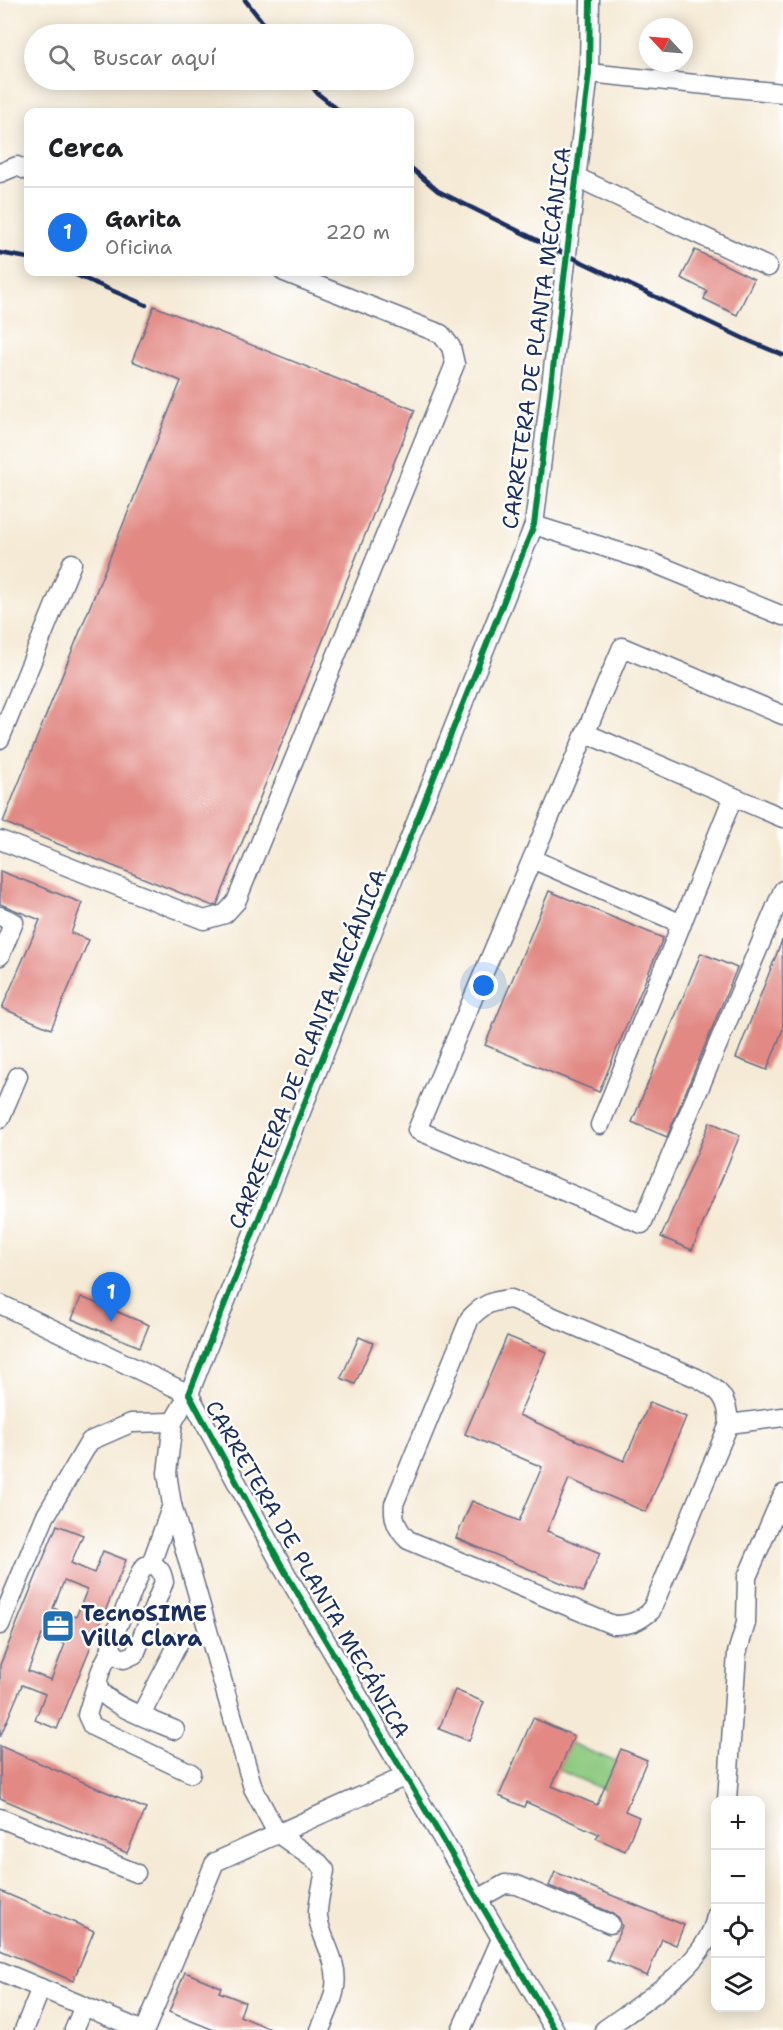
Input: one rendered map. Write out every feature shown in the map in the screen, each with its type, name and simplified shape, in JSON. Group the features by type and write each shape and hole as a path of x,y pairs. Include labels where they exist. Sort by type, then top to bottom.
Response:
{"street":[{"name":"CARRETERA DE PLANTA MECÁNICA","path":"555,2030 284,1570 189,1394 534,525 589,73 590,0"},
{"path":"589,73 783,93"},
{"path":"0,173 17,166 24,169"},
{"path":"576,177 768,267"},
{"path":"0,840 86,864 204,920 225,914 236,902 455,364 451,347 441,334 294,276"},
{"path":"534,525 651,562 783,616"},
{"path":"0,739 72,563"},
{"path":"783,715 622,647 417,1130 642,1224 783,890"},
{"path":"585,733 783,818"},
{"path":"600,1125 733,796"},
{"path":"532,859 682,924"},
{"path":"0,916 14,922 0,956"},
{"path":"0,1119 18,1076"},
{"path":"511,1299 713,1386 723,1396 728,1409 729,1424 651,1611 640,1620 628,1625 613,1625 408,1540 399,1531 393,1516 394,1504 470,1318 482,1306 497,1300 511,1299"},
{"path":"0,1304 189,1394 173,1422 167,1473 172,1505 253,1788 277,1833 320,1863 325,1870 318,1914 320,1928 334,1963 336,1978 335,1992 320,2030"},
{"path":"729,1424 783,1417"},
{"path":"0,1625 45,1517 90,1441 131,1423 173,1422"},
{"path":"727,1796 737,1653 746,1623 747,1577 783,1494"},
{"path":"151,1564 172,1505"},
{"path":"111,1649 116,1656 124,1659 135,1654 164,1582 162,1572 157,1566 151,1564 145,1566 141,1571 111,1642 111,1649 87,1715 92,1726 191,1773"},
{"path":"141,1715 179,1642"},
{"path":"97,1683 99,1690 108,1700 175,1730"},
{"path":"0,1971 143,2030 215,1862 406,1776"},
{"path":"0,1818 136,1873"},
{"path":"478,1899 505,1884 517,1885 610,1924"},
{"path":"604,2030 681,1972 698,1955 711,1933"},
{"path":"461,2030 501,1939"},
{"path":"24,2030 41,1988"},
{"path":"74,2030 84,2006"}],"green space":[{"path":"571,1743 616,1762 604,1790 559,1770"}],"building":[{"path":"695,250 754,279 737,315 704,299 707,291 681,278"},
{"path":"154,306 415,410 217,905 213,906 3,822 181,381 132,361"},
{"path":"0,871 82,903 71,933 89,940 51,1029 2,1008 40,920 0,904"},
{"path":"549,891 663,938 599,1092 485,1045"},
{"path":"782,940 783,1029 767,1070 736,1058"},
{"path":"701,953 737,968 667,1137 632,1122"},
{"path":"710,1122 740,1135 692,1250 661,1237"},
{"path":"81,1297 149,1325 140,1347 72,1319"},
{"path":"507,1336 546,1352 519,1415 624,1461 650,1402 686,1417 646,1512 569,1479 547,1531 600,1553 583,1592 456,1538 472,1501 519,1521 542,1467 465,1434"},
{"path":"359,1337 373,1343 355,1384 341,1378"},
{"name":"TecnoSIME Villa Clara","path":"57,1525 83,1535 71,1563 94,1573 103,1551 126,1560 57,1729 35,1720 45,1694 22,1685 0,1737 0,1665","holes":["64,1581 87,1590 76,1617 53,1608","42,1635 65,1644 51,1680 28,1671"]},
{"path":"455,1690 484,1702 469,1741 439,1729"},
{"path":"533,1718 574,1736 552,1786 597,1805 621,1749 647,1760 625,1811 639,1817 625,1851 596,1838 599,1834 526,1802 524,1807 499,1796"},
{"path":"0,1746 146,1809 127,1853 0,1798"},
{"path":"555,1872 684,1925 676,1945 662,1939 647,1976 607,1960 622,1926 619,1918 549,1886"},
{"path":"0,1891 94,1931 73,1981 0,1950"},
{"path":"185,1972 221,1987 219,1992 245,2002 240,2016 273,2030 214,2030 169,2012"}],"railway":[{"path":"245,0 264,24"},
{"path":"315,90 336,108"},
{"path":"414,170 438,191 567,255 783,355"},
{"path":"0,253 24,257"},
{"path":"78,276 146,305"}],"cycle path":[{"path":"555,2030 284,1570 189,1394 534,525 589,73 590,0"}],"place":[{"name":"Garita","path":"111,1322"},
{"name":"TecnoSIME Villa Clara","path":"58,1626"}]}
